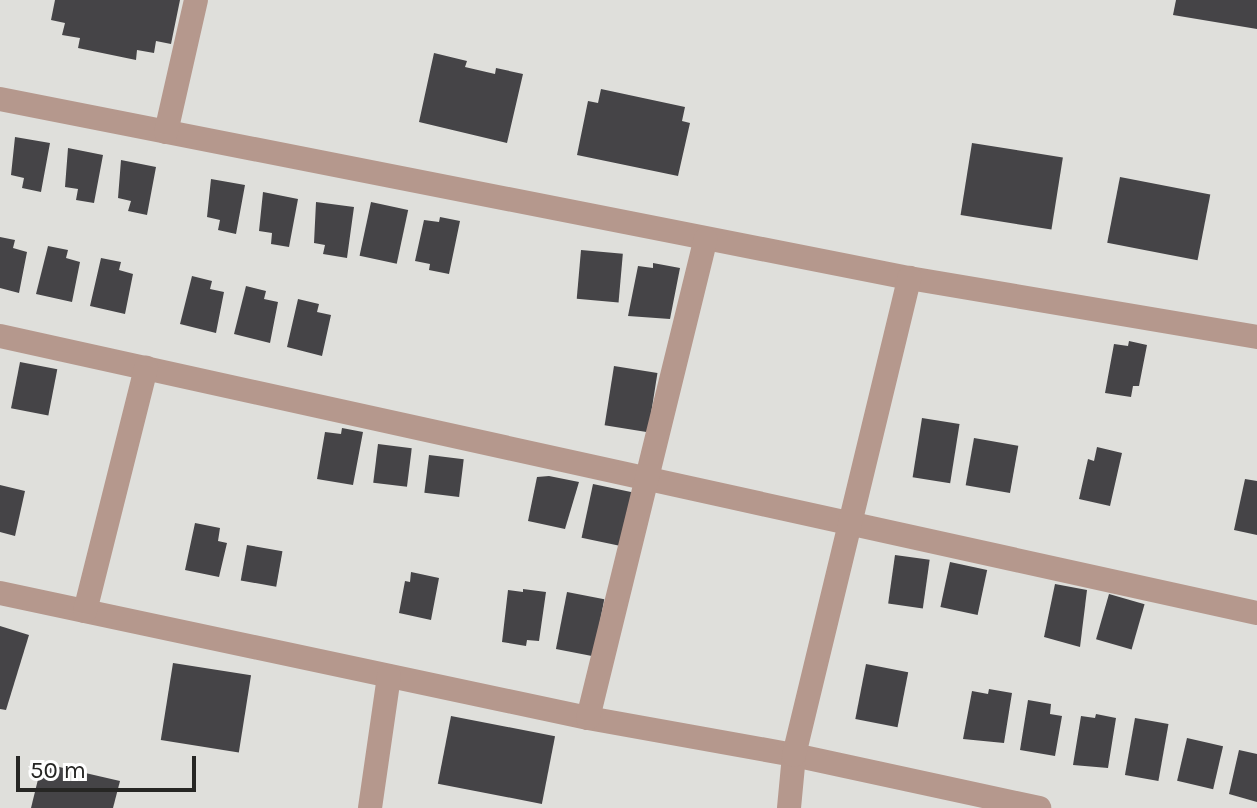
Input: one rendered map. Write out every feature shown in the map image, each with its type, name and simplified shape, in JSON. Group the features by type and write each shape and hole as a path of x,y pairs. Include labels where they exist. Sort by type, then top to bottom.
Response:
{"street":[{"path":"166,132 196,0"},
{"path":"0,99 909,278 1257,337"},
{"path":"588,718 706,239"},
{"path":"789,808 794,755 909,278"},
{"path":"0,336 1257,613"},
{"path":"85,611 146,368"},
{"path":"0,593 588,718 794,755 1039,808"},
{"path":"370,808 389,676"}],"building":[{"path":"55,0 180,0 171,44 156,41 154,53 137,50 136,60 78,48 80,38 62,35 65,23 51,20"},
{"path":"1176,0 1257,0 1257,29 1173,15"},
{"path":"434,53 467,61 465,67 495,74 496,68 523,74 507,143 419,122"},
{"path":"601,89 685,107 682,121 690,123 678,176 577,155 588,101 598,103"},
{"path":"15,137 50,143 41,192 22,188 24,178 11,175"},
{"path":"972,143 1063,157 1051,229 961,215"},
{"path":"68,148 103,155 94,203 76,200 78,189 65,187"},
{"path":"121,160 156,167 147,215 128,211 131,201 118,198"},
{"path":"1120,177 1210,195 1198,260 1107,243"},
{"path":"211,179 245,185 236,234 218,230 220,220 207,217"},
{"path":"263,192 298,199 289,247 271,244 272,233 259,231"},
{"path":"316,202 354,207 347,258 323,254 325,245 314,243"},
{"path":"371,202 408,210 397,264 360,256"},
{"path":"440,217 460,221 449,274 429,270 430,264 415,261 424,220 439,222"},
{"path":"0,237 15,240 13,248 27,252 19,293 0,288"},
{"path":"48,246 68,250 66,258 80,262 72,302 36,294"},
{"path":"581,250 623,254 619,302 577,299"},
{"path":"101,258 121,262 119,270 133,274 125,314 90,306"},
{"path":"653,263 680,268 670,319 628,316 638,266 653,268"},
{"path":"192,276 212,281 210,289 224,292 216,333 180,324"},
{"path":"246,286 266,291 264,299 278,302 270,343 234,334"},
{"path":"298,299 319,304 317,312 331,315 322,356 287,347"},
{"path":"1129,341 1147,345 1139,386 1133,386 1131,397 1105,393 1114,344 1128,346"},
{"path":"20,362 57,369 48,415 11,408"},
{"path":"614,366 657,373 648,432 605,425"},
{"path":"922,418 960,424 950,483 913,477"},
{"path":"342,428 363,432 353,485 317,479 325,432 341,434"},
{"path":"974,438 1018,446 1010,493 966,485"},
{"path":"378,444 412,448 407,487 373,483"},
{"path":"1097,447 1122,453 1110,506 1079,499 1088,459 1094,461"},
{"path":"429,455 464,459 459,497 424,493"},
{"path":"549,476 579,482 565,529 528,521 537,477"},
{"path":"1245,479 1257,481 1257,535 1234,530"},
{"path":"593,484 632,492 621,546 582,538"},
{"path":"0,485 25,491 15,536 0,532"},
{"path":"195,523 220,528 218,541 227,543 219,577 185,570"},
{"path":"247,545 282,551 276,587 241,580"},
{"path":"895,555 930,560 923,608 888,604"},
{"path":"950,562 987,570 978,615 940,607"},
{"path":"411,572 439,578 431,620 399,613 405,581 410,582"},
{"path":"1055,584 1087,590 1080,647 1044,637"},
{"path":"523,589 546,592 539,641 527,640 526,646 502,642 508,590 523,592"},
{"path":"567,592 604,599 593,656 556,649"},
{"path":"1109,594 1145,604 1132,649 1096,639"},
{"path":"0,626 29,635 6,710 0,709"},
{"path":"173,663 251,675 239,752 161,740"},
{"path":"866,664 908,672 898,727 855,719"},
{"path":"989,689 1012,693 1004,743 963,739 972,691 988,694"},
{"path":"1028,700 1051,704 1050,714 1062,716 1055,756 1020,750"},
{"path":"1096,714 1116,718 1108,768 1073,765 1081,716 1095,718"},
{"path":"451,716 555,736 542,804 438,784"},
{"path":"1135,718 1168,724 1158,781 1125,775"},
{"path":"1187,738 1223,746 1213,789 1177,781"},
{"path":"1239,750 1257,754 1257,802 1229,794"},
{"path":"42,763 120,781 113,808 31,808"}]}
